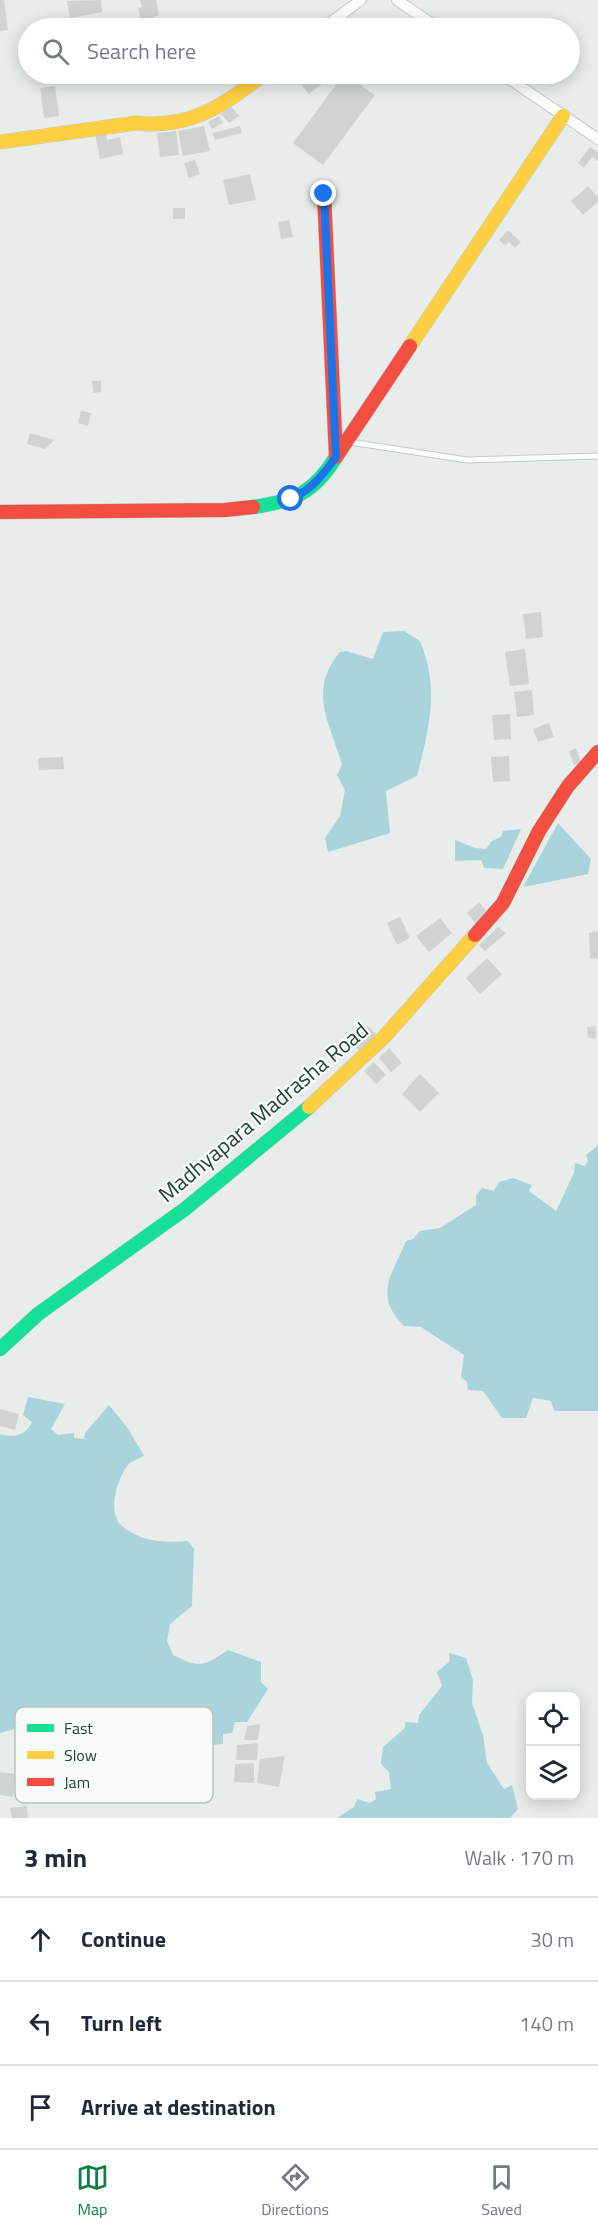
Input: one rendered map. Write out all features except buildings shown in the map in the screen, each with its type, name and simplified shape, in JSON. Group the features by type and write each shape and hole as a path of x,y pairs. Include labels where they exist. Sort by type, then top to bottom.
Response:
{"street":[{"path":"337,18 361,0"},
{"path":"397,0 423,18"},
{"path":"0,142 136,123 155,126 174,125 197,118 225,103 251,84"},
{"path":"517,84 598,139"},
{"path":"0,512 225,510 291,499 306,492 321,480 563,116"},
{"path":"324,194 336,457"},
{"name":"Madhyapara Madrasha Road","path":"0,1349 38,1314 185,1209 325,1093 384,1037 503,903 539,831 568,786 598,752"}],"lane":[{"path":"345,441 467,460 598,456"}],"water":[{"path":"404,631 420,641 430,676 428,725 417,776 386,791 390,833 328,852 325,838 340,816 345,790 337,775 342,765 324,707 325,680 330,666 340,652 346,651 373,659 383,632"},
{"path":"558,823 591,859 588,874 523,887"},
{"path":"521,829 503,869 484,868 481,860 455,861 455,840 475,848 486,849 492,841 501,837 503,831"},
{"path":"598,1145 598,1411 554,1411 551,1401 533,1398 526,1418 502,1418 483,1391 468,1390 467,1382 461,1377 464,1355 421,1327 404,1326 395,1315 387,1294 391,1275 406,1241 413,1239 420,1231 440,1228 476,1205 476,1196 482,1188 494,1191 499,1182 513,1178 532,1185 529,1191 556,1211 574,1173 575,1163 585,1166 588,1161 586,1155"},
{"path":"28,1397 65,1404 51,1429 58,1435 74,1433 74,1438 84,1439 85,1433 109,1405 127,1427 144,1456 126,1467 118,1484 114,1503 117,1520 137,1535 162,1541 188,1541 194,1549 192,1606 170,1624 167,1641 173,1655 195,1664 201,1664 213,1660 228,1650 261,1662 261,1682 268,1689 247,1722 235,1722 232,1733 223,1734 223,1744 213,1745 213,1707 15,1707 15,1729 0,1733 0,1434 10,1436 23,1433 32,1422 23,1415"},
{"path":"449,1653 466,1658 473,1680 472,1703 483,1735 487,1763 504,1789 512,1785 518,1809 510,1818 337,1818 354,1807 357,1799 370,1803 376,1799 375,1792 391,1789 389,1772 381,1764 383,1747 405,1728 405,1722 418,1723 419,1715 442,1686 437,1672 450,1661"}],"traffic: fast":[{"path":"253,507 280,502 302,493 320,479 336,457"},
{"path":"0,1349 38,1314 185,1209 309,1107"}],"traffic: slow":[{"path":"0,142 136,123 156,124 190,119 220,105 250,84"},
{"path":"410,346 563,116"},
{"path":"309,1107 384,1037 475,935"}],"traffic: jam":[{"path":"324,194 336,457 410,346"},
{"path":"0,512 225,510 253,507"},
{"path":"475,935 503,903 539,831 568,786 598,752"}],"route":[{"path":"291,499 306,492 321,480 336,457 324,194"}]}
